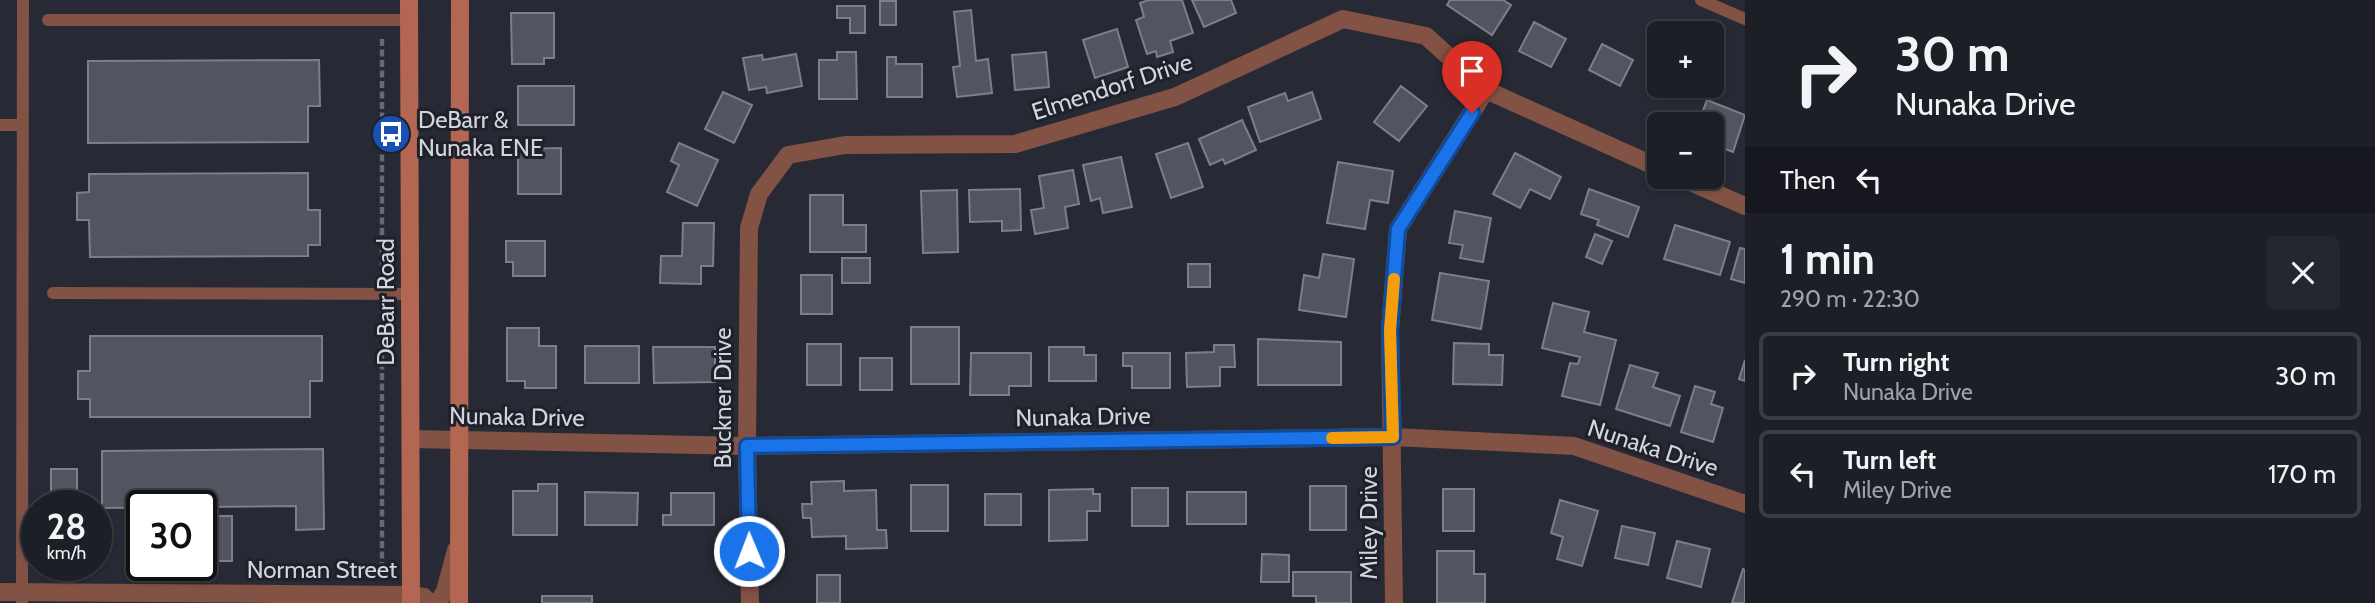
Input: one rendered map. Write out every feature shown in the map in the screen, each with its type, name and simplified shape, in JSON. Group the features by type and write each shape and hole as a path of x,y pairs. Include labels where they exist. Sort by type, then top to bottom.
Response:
{"main road":[{"name":"DeBarr Road","path":"409,0 411,599"},
{"path":"459,603 460,0"}],"street":[{"name":"Elmendorf Drive","path":"759,194 788,155 845,145 1015,144 1175,97 1343,19 1426,36 1486,90 1647,162"},
{"name":"Miley Drive","path":"1394,603 1390,330 1398,229 1486,90"},
{"path":"1706,189 1745,206"},
{"name":"Buckner Drive","path":"750,603 747,446 749,228 759,194"},
{"name":"Nunaka Drive","path":"411,439 747,446 1393,437 1574,446 1745,504"},
{"path":"438,603 447,583 459,539"},
{"name":"Norman Street","path":"0,592 22,598 424,597 430,603"}],"lane":[{"path":"22,598 23,0"},
{"path":"1700,0 1745,19"},
{"path":"48,20 409,20"},
{"path":"0,125 23,125"},
{"path":"53,293 411,295"}],"building":[{"path":"1149,0 1182,0 1193,33 1170,41 1173,52 1157,57 1156,51 1147,54 1136,20 1144,17 1140,3"},
{"path":"1192,0 1231,0 1236,13 1204,27"},
{"path":"1450,0 1503,0 1511,5 1492,35 1447,5"},
{"path":"880,1 896,1 896,25 880,25"},
{"path":"837,6 865,6 865,33 850,33 850,18 837,18"},
{"path":"971,10 976,61 988,59 992,93 957,97 953,67 960,66 954,12"},
{"path":"511,13 554,13 554,58 544,58 544,64 512,64"},
{"path":"1534,22 1566,39 1551,67 1519,51"},
{"path":"1117,29 1128,67 1095,78 1083,40"},
{"path":"1602,44 1633,60 1620,86 1589,70"},
{"path":"837,52 856,52 857,99 819,99 819,60 837,60"},
{"path":"1046,52 1049,87 1015,90 1012,55"},
{"path":"796,54 802,86 767,93 766,87 749,90 743,58 762,55 763,60"},
{"path":"887,57 896,57 896,64 922,64 922,97 887,97"},
{"path":"319,60 320,106 308,106 308,142 88,143 88,61"},
{"path":"518,86 574,86 574,125 518,125"},
{"path":"1401,86 1427,106 1399,141 1374,122"},
{"path":"723,92 752,105 734,143 705,129"},
{"path":"1312,92 1321,119 1260,142 1248,107 1285,93 1288,101"},
{"path":"1707,100 1745,115 1733,152 1724,149 1724,112 1702,112"},
{"path":"1242,120 1256,150 1225,164 1223,159 1210,165 1199,139"},
{"path":"679,143 718,160 697,206 667,192 679,165 671,161"},
{"path":"1188,143 1203,187 1171,198 1156,154"},
{"path":"561,148 561,194 518,194 518,149"},
{"path":"1515,153 1561,177 1550,199 1530,189 1520,208 1493,194"},
{"path":"1121,157 1132,207 1103,213 1100,198 1091,201 1083,165"},
{"path":"1338,162 1393,171 1388,203 1370,200 1365,229 1327,223"},
{"path":"1073,170 1079,204 1065,207 1068,228 1035,234 1031,210 1044,208 1039,176"},
{"path":"308,173 308,210 320,210 320,245 308,245 308,256 90,257 89,220 77,220 77,193 89,192 89,174"},
{"path":"1020,189 1021,230 1002,231 1002,221 970,222 969,190"},
{"path":"1589,189 1639,207 1628,237 1597,225 1599,220 1581,214"},
{"path":"957,190 958,252 923,253 921,191"},
{"path":"810,195 843,195 843,225 866,225 866,252 810,252"},
{"path":"1455,211 1491,218 1483,262 1460,258 1463,245 1449,243"},
{"path":"683,223 714,223 713,266 701,266 701,284 660,283 661,256 682,256"},
{"path":"1675,225 1730,242 1720,275 1664,259"},
{"path":"1595,234 1612,241 1602,264 1586,257"},
{"path":"506,241 545,241 545,276 513,276 513,262 506,262"},
{"path":"1740,248 1745,249 1745,283 1731,279"},
{"path":"1323,254 1354,259 1346,317 1299,310 1304,275 1319,278"},
{"path":"842,258 870,258 870,283 842,283"},
{"path":"1188,264 1210,264 1210,287 1188,287"},
{"path":"1440,273 1489,281 1481,329 1432,320"},
{"path":"801,275 832,275 832,314 801,314"},
{"path":"1553,303 1589,312 1584,332 1616,340 1600,405 1562,396 1570,363 1578,364 1580,357 1542,348"},
{"path":"911,327 959,327 959,384 911,384"},
{"path":"507,328 539,328 539,346 556,346 556,388 525,388 525,381 507,381"},
{"path":"90,336 322,336 322,381 310,381 310,417 90,417 90,399 78,399 78,371 90,371"},
{"path":"1258,339 1341,342 1341,385 1258,385"},
{"path":"1454,343 1489,344 1489,355 1503,355 1502,385 1453,384"},
{"path":"807,344 841,344 841,385 807,385"},
{"path":"1214,345 1234,345 1235,367 1220,367 1220,386 1187,387 1186,353 1214,352"},
{"path":"585,346 639,346 639,383 585,383"},
{"path":"653,347 715,347 715,382 654,383"},
{"path":"1049,347 1084,347 1084,355 1096,355 1096,381 1049,381"},
{"path":"971,353 1031,353 1031,386 1009,386 1009,395 970,395"},
{"path":"1123,353 1170,353 1170,388 1132,388 1132,366 1123,366"},
{"path":"860,358 892,358 892,390 860,390"},
{"path":"1745,360 1745,381 1739,379"},
{"path":"1630,365 1658,373 1653,387 1680,396 1670,426 1616,409"},
{"path":"1695,386 1715,392 1711,404 1723,408 1713,442 1681,432"},
{"path":"323,449 324,529 296,530 296,506 217,507 217,490 126,490 126,508 112,508 112,490 102,490 102,451"},
{"path":"51,469 77,469 77,490 51,490"},
{"path":"844,481 844,491 876,490 877,530 886,530 887,548 846,549 846,536 812,537 811,518 803,518 802,504 812,504 811,482"},
{"path":"538,484 557,484 557,535 513,535 513,491 538,491"},
{"path":"911,485 948,485 948,531 911,531"},
{"path":"1310,486 1346,486 1346,530 1310,530"},
{"path":"1132,488 1168,488 1168,526 1132,526"},
{"path":"1093,489 1093,494 1100,494 1100,511 1087,511 1087,540 1049,541 1049,490"},
{"path":"1443,489 1474,489 1474,531 1443,531"},
{"path":"585,492 638,493 637,525 585,525"},
{"path":"1187,492 1246,492 1246,524 1187,524"},
{"path":"671,493 714,493 714,525 663,525 663,515 671,515"},
{"path":"985,494 1021,494 1021,525 985,525"},
{"path":"1560,500 1598,511 1582,566 1557,559 1563,537 1551,533"},
{"path":"217,516 232,516 232,561 217,561"},
{"path":"1622,526 1655,533 1648,565 1615,558"},
{"path":"1677,541 1710,549 1701,587 1667,578"},
{"path":"1437,551 1474,551 1474,574 1485,574 1485,603 1437,603"},
{"path":"1262,554 1289,555 1289,582 1261,582"},
{"path":"1743,569 1745,603 1732,603"},
{"path":"1293,572 1351,572 1351,603 1316,603 1316,596 1293,596"},
{"path":"817,575 840,575 840,603 817,603"},
{"path":"542,596 592,596 592,603 542,603"}],"slow traffic":[{"path":"1332,438 1393,437 1390,330 1394,279"}],"place":[{"name":"DeBarr & Nunaka ENE","path":"391,134"}],"route":[{"path":"749,551 747,446 1393,437 1390,330 1398,229 1472,113"}]}
